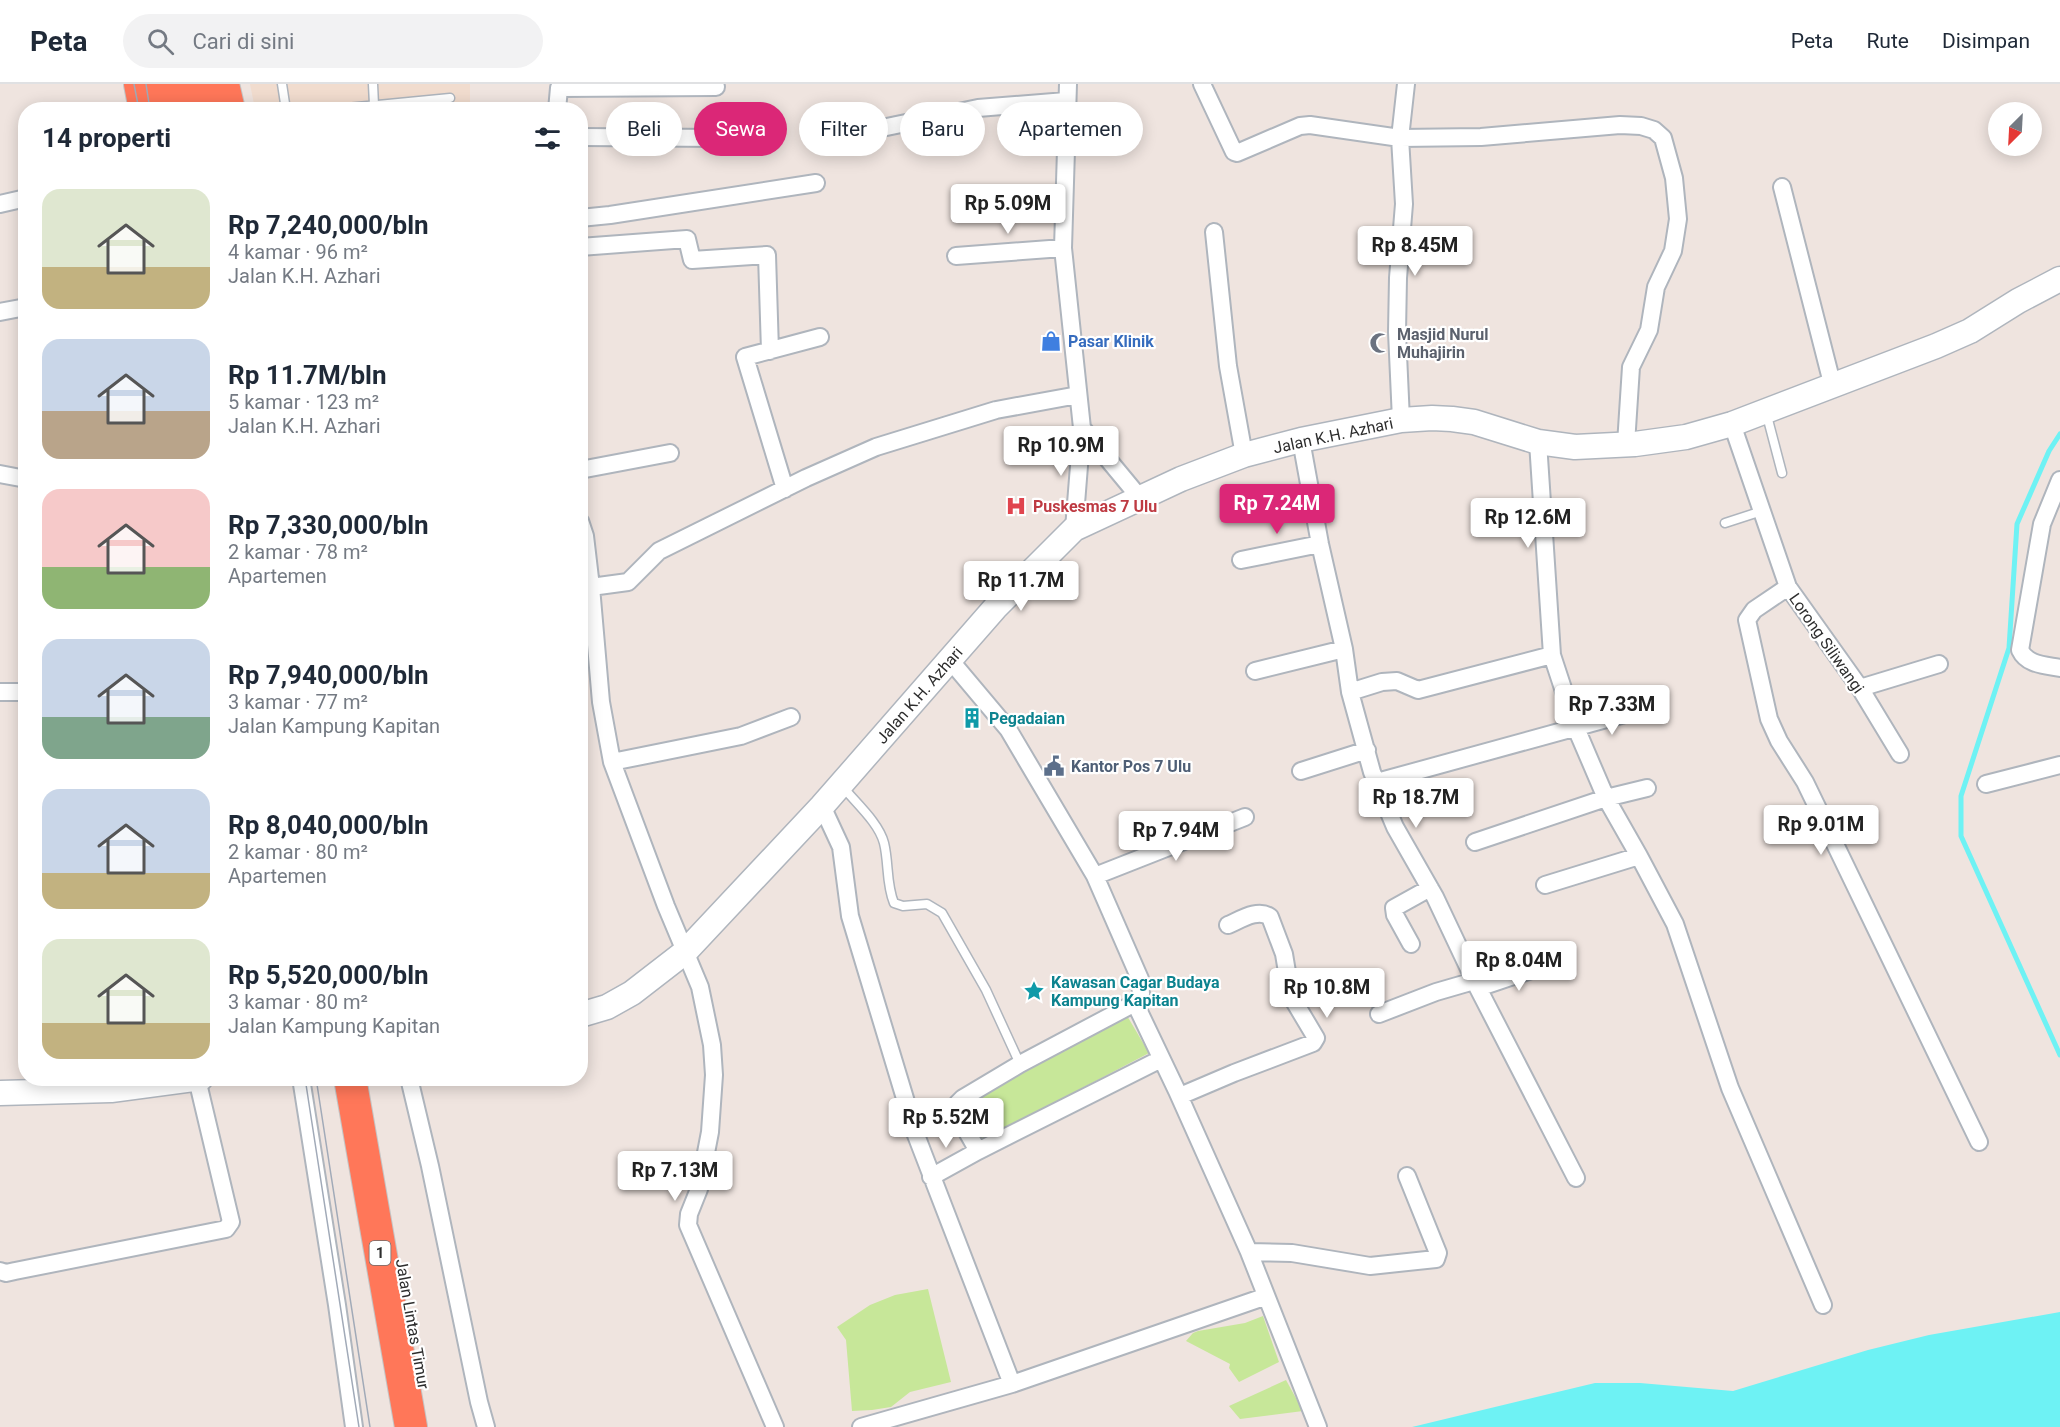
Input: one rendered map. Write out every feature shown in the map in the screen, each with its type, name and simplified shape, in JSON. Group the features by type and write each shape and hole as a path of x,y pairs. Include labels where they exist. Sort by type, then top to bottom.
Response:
{"highway":[{"path":"140,84 143,102"},
{"path":"223,84 227,102"},
{"path":"176,102 187,89"},
{"name":"Jalan Lintas Timur","path":"351,1086 411,1427"},
{"name":"Jalan Lintas Timur","path":"371,1086 431,1427"}],"street":[{"path":"1202,84 1234,152 1237,153 1300,126 1310,125 1400,138 1481,137 1620,125 1641,126 1654,130 1663,138 1674,178 1678,219 1673,251 1656,287 1649,330 1631,367 1626,444"},
{"path":"1401,420 1397,332 1398,278 1404,204 1400,138 1406,84"},
{"path":"558,102 560,86 716,87"},
{"path":"888,127 1067,92 1063,248 1082,428 1074,529"},
{"path":"588,137 694,138"},
{"path":"588,217 816,183"},
{"path":"1782,187 1833,387"},
{"path":"0,204 18,200"},
{"path":"1214,232 1228,366 1244,456"},
{"path":"588,246 687,239 692,260 767,255 770,351"},
{"path":"956,256 1063,248"},
{"name":"Jalan K.H. Azhari","path":"588,1013 607,1007 632,993 685,952 822,806 995,608 1074,529 1181,479 1244,456 1301,440 1401,420 1432,418 1463,420 1556,444 1626,444 1686,437 1732,424 1936,346 1970,331 2018,301 2060,279"},
{"path":"0,312 18,309"},
{"path":"784,489 745,357 820,338"},
{"path":"591,587 628,582 658,551 876,447 996,410 1078,395"},
{"name":"Lorong Siliwangi","path":"1732,424 1788,587 1860,687 1900,754"},
{"path":"1082,428 1140,498"},
{"path":"1301,440 1320,544 1344,649 1350,692 1372,772 1395,827 1430,888 1476,985 1576,1178"},
{"path":"1556,444 1552,655 1576,728 1606,798 1675,924 1730,1088 1823,1305"},
{"path":"588,468 670,453"},
{"path":"0,474 18,477"},
{"path":"2060,480 2042,524 2020,650 2028,661 2060,668"},
{"path":"1241,560 1320,544"},
{"path":"588,562 601,702 612,762 666,906 701,991 712,1045 714,1075 710,1132 699,1189 689,1214 688,1225 775,1427"},
{"path":"1788,587 1754,610 1747,620 1769,719 1779,741 1805,782 1978,1142"},
{"path":"1255,671 1344,649"},
{"path":"1350,692 1382,682 1396,681 1418,690 1552,655"},
{"path":"950,660 1008,729 1095,876 1140,979 1141,994 1135,1003 1020,1064 963,1098 957,1104 957,1114 978,1151"},
{"path":"1860,687 1939,664"},
{"path":"0,692 18,693"},
{"path":"1377,782 1639,710"},
{"path":"612,762 741,736 792,717"},
{"path":"1300,771 1367,750"},
{"path":"1986,784 2060,765"},
{"path":"1475,842 1606,798 1647,788"},
{"path":"822,806 841,847 850,916 907,1106 1011,1384"},
{"path":"1095,876 1245,817"},
{"path":"1545,885 1639,856"},
{"path":"1411,944 1395,915 1394,908 1430,888"},
{"path":"1178,1093 1313,1043 1316,1038 1291,996 1284,954 1270,917 1265,914 1256,914 1228,925"},
{"path":"1379,1014 1436,992 1476,985 1549,964"},
{"path":"1135,1003 1249,1252 1318,1427"},
{"path":"932,1177 978,1151 1161,1059"},
{"path":"0,1093 61,1086"},
{"path":"78,1086 111,1090 143,1086"},
{"path":"0,1271 6,1273 130,1250 226,1229 231,1221 201,1086"},
{"path":"302,1086 354,1427"},
{"path":"411,1086 437,1200 478,1402 486,1427"},
{"path":"1249,1252 1292,1253 1370,1266 1436,1259 1438,1253 1407,1176"},
{"path":"861,1427 1011,1384 1264,1297"}],"lane":[{"path":"282,84 285,102"},
{"path":"373,84 374,102"},
{"path":"432,102 450,98"},
{"path":"1766,411 1782,473"},
{"path":"1725,523 1762,511"},
{"path":"840,784 878,826 884,843 890,893 894,903 903,906 927,904 942,913 986,990 1020,1064"}],"shaded area":[{"path":"250,84 470,84 470,102 254,102"}],"green space":[{"path":"1126,1014 1149,1053 983,1140 965,1106"},
{"path":"928,1289 951,1382 910,1392 891,1407 852,1411 846,1340 837,1327 870,1305 895,1295"},
{"path":"1263,1316 1279,1362 1239,1382 1229,1368 1230,1364 1186,1341 1198,1331 1245,1323"},
{"path":"1286,1380 1303,1411 1240,1419 1229,1406"}],"water":[{"path":"2060,1312 2060,1427 1412,1427 1595,1383 1640,1383 1733,1391 1868,1350 1929,1335"}],"waterway":[{"path":"2060,434 2049,451 2017,524 2009,648 1961,796 1961,836 2060,1055"}],"tram line":[{"path":"134,84 137,102"},
{"path":"146,84 149,102"},
{"path":"306,1086 359,1427"},
{"path":"317,1086 370,1427"}],"place":[{"name":"Pasar Klinik","path":"1051,341"},
{"name":"Masjid Nurul Muhajirin","path":"1380,343"},
{"name":"Puskesmas 7 Ulu","path":"1016,506"},
{"name":"Pegadaian","path":"972,718"},
{"name":"Kantor Pos 7 Ulu","path":"1054,766"},
{"name":"Kawasan Cagar Budaya Kampung Kapitan","path":"1034,991"}]}
